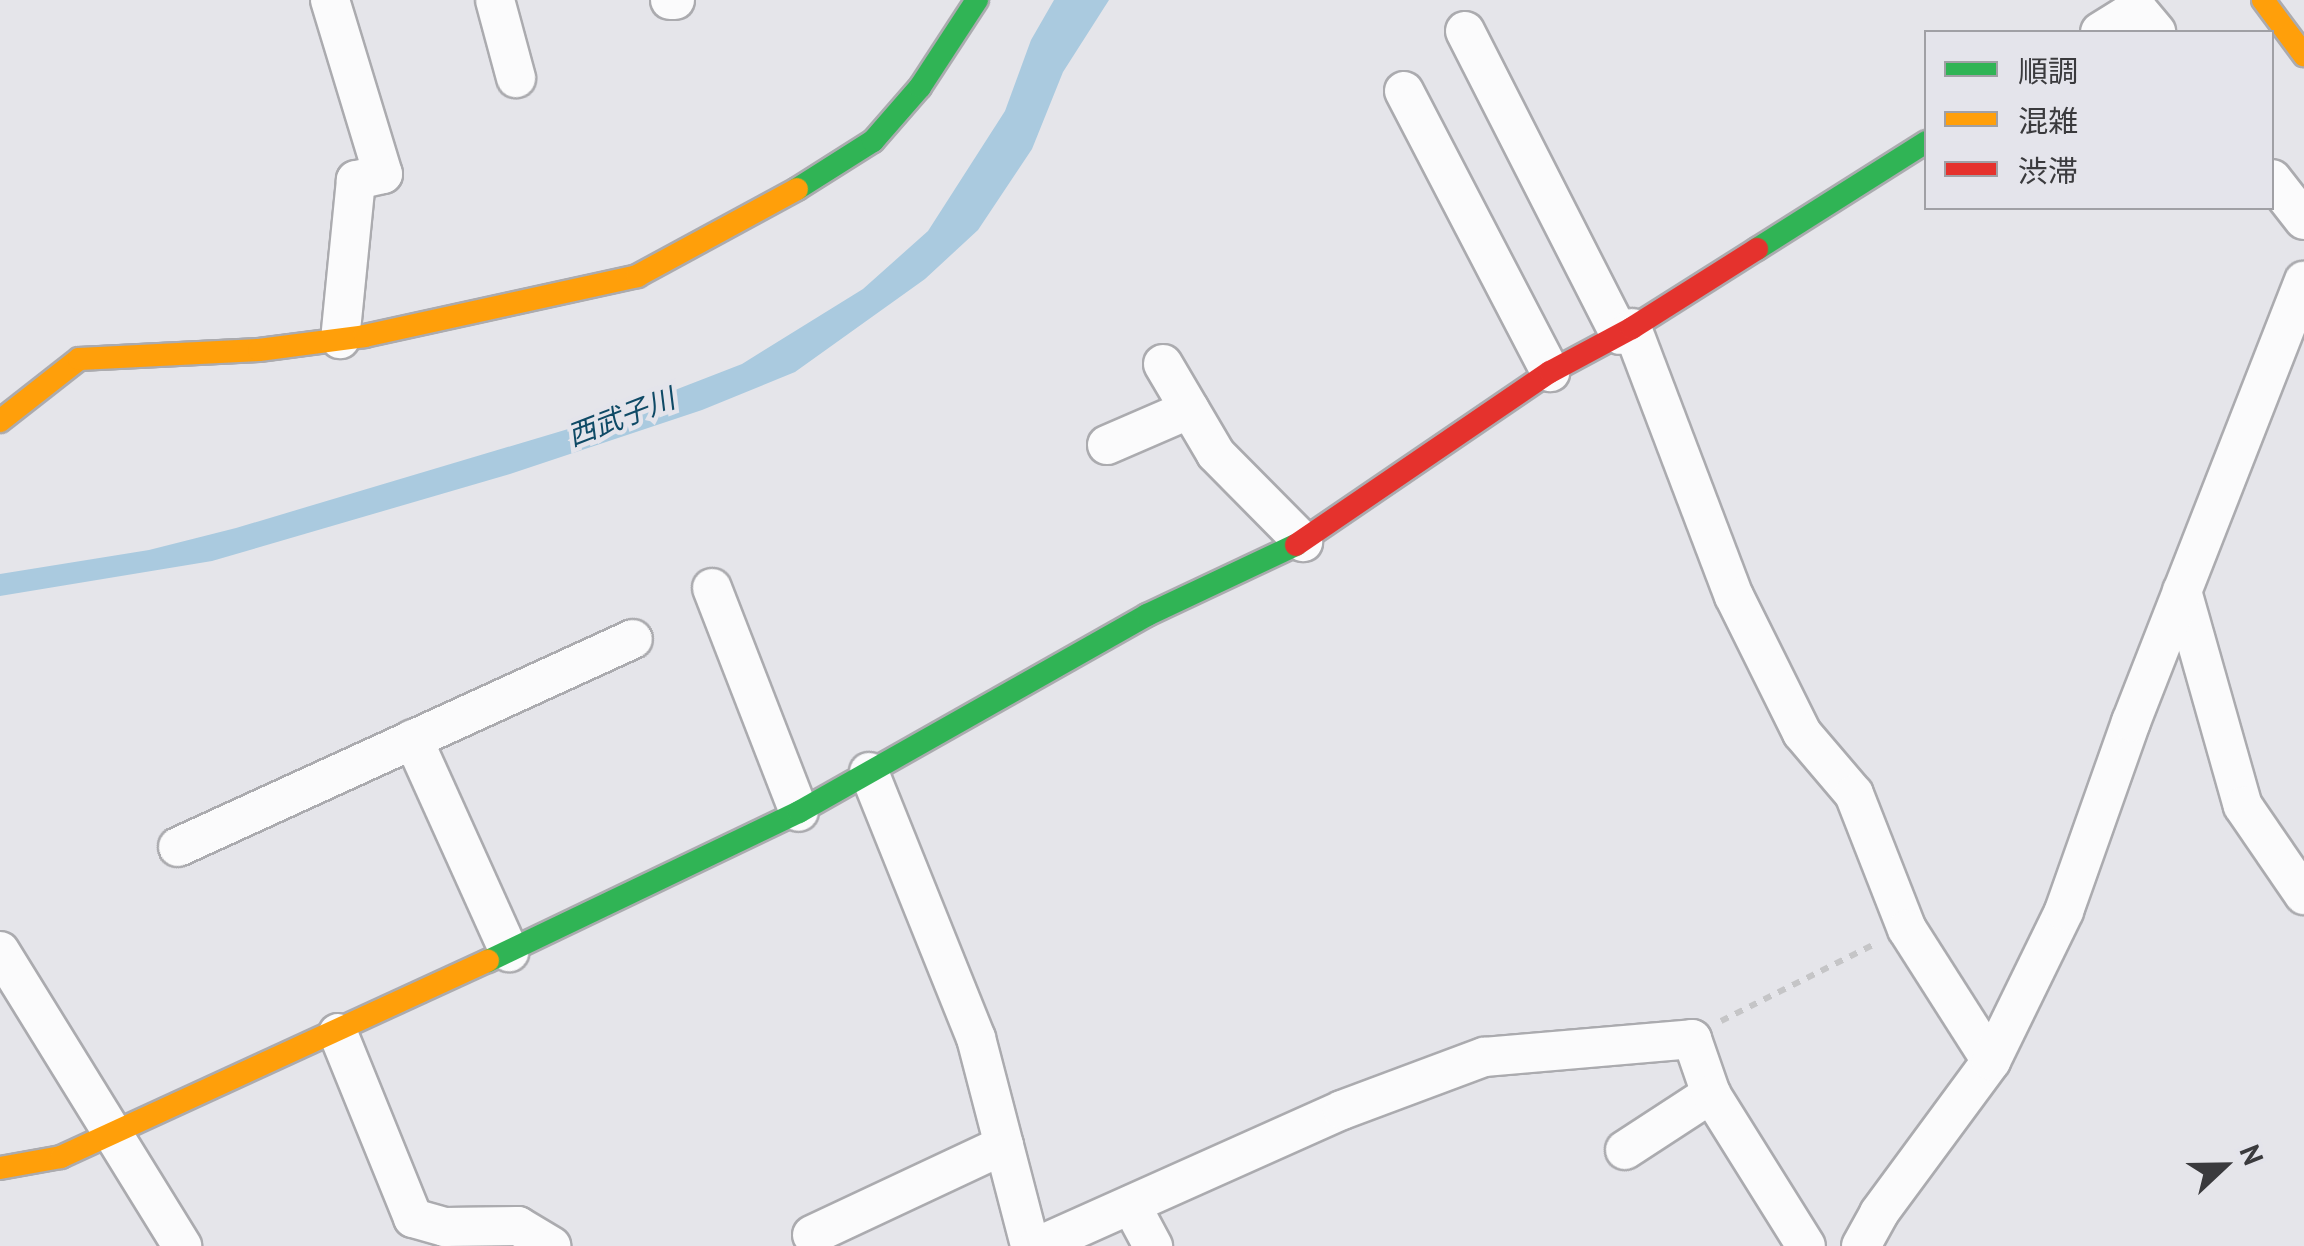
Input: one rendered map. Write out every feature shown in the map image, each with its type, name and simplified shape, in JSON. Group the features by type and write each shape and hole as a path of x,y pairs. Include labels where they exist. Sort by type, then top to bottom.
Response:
{"street":[{"path":"330,0 383,174 356,180 340,339"},
{"path":"494,0 516,78"},
{"path":"0,421 80,359 259,350 340,339 636,276 838,167 873,141 920,87 977,0"},
{"path":"2264,0 2304,55"},
{"path":"2103,30 2138,9 2154,30"},
{"path":"1464,30 1626,332 1734,596 1802,733 1854,794 1908,928 1990,1062"},
{"path":"1404,91 1550,372"},
{"path":"0,1168 61,1157 338,1033 799,812 1146,615 1303,542 1550,372 1626,332 1924,143"},
{"path":"2274,182 2304,220"},
{"path":"1860,1246 1879,1213 1990,1062 2064,912 2182,591 2304,281"},
{"path":"1163,364 1216,454 1303,542"},
{"path":"1107,445 1190,409"},
{"path":"712,588 799,812"},
{"path":"2182,591 2243,806 2304,895"},
{"path":"178,847 633,638"},
{"path":"413,739 509,952"},
{"path":"868,772 976,1038 1030,1246"},
{"path":"0,952 182,1246"},
{"path":"338,1033 413,1218 445,1227 518,1226 551,1246"},
{"path":"1038,1246 1342,1110 1484,1058 1692,1039 1712,1094 1806,1246"},
{"path":"1625,1150 1712,1094"},
{"path":"812,1235 1004,1145"},
{"path":"1130,1205 1153,1246"}],"path":[{"path":"1692,1039 1740,1008 1908,928"}],"water":[{"name":"西武子川","path":"1054,0 1109,0 1063,72 1032,149 978,230 925,279 795,372 702,410 510,474 212,561 0,596 0,574 149,550 236,528 595,421 742,364 863,289 928,231 1005,111 1031,40"}],"traffic: fast":[{"path":"797,189 873,141 920,87 977,0"},
{"path":"1757,249 1924,143"},
{"path":"488,961 799,812 1147,615 1296,545"}],"traffic: slow":[{"path":"2263,0 2304,55"},
{"path":"0,421 79,359 259,350 365,336 637,276 797,189"},
{"path":"0,1168 61,1157 488,961"}],"traffic: jam":[{"path":"1296,545 1550,372 1632,328 1757,249"}]}
